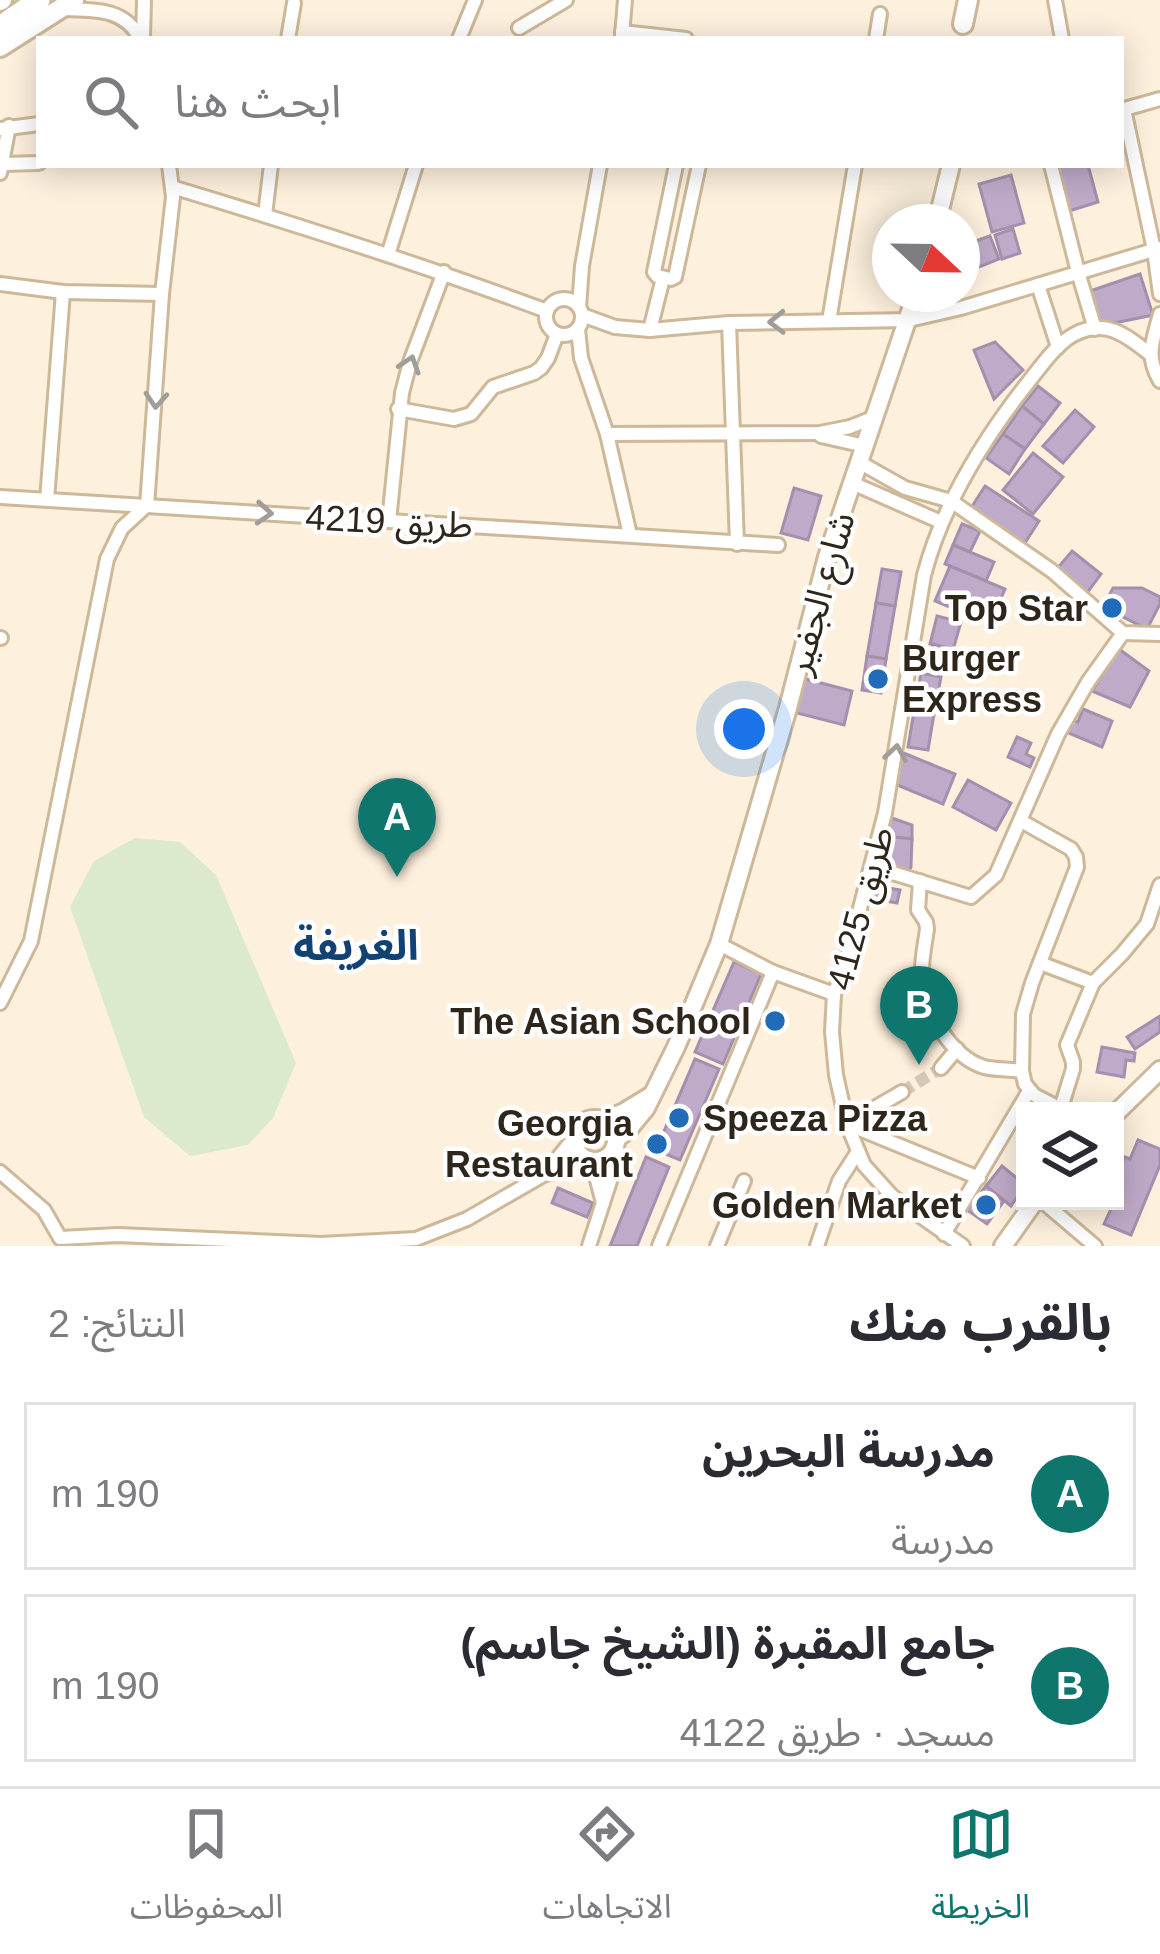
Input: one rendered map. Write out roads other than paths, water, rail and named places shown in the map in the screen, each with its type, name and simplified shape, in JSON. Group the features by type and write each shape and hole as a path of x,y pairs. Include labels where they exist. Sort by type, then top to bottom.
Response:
{"highway":[{"path":"0,27 58,3"}],"main road":[{"path":"963,32 964,0"},
{"path":"0,47 58,3"}],"street":[{"path":"141,36 144,0"},
{"path":"460,36 476,0"},
{"path":"519,28 566,0"},
{"path":"621,36 625,0"},
{"path":"1055,0 1061,36"},
{"path":"58,3 114,14 139,36"},
{"path":"288,36 294,3"},
{"path":"876,36 880,14"},
{"path":"1124,109 1160,99"},
{"path":"1124,118 1157,249 1160,294"},
{"path":"36,124 5,127 1,169 36,163"},
{"path":"0,1003 31,940 106,559 122,528 147,506 172,187 169,168"},
{"path":"265,214 272,168"},
{"path":"388,255 415,168"},
{"path":"599,168 582,266 581,358 607,434 630,535"},
{"path":"675,168 654,272 663,278 675,277 699,168"},
{"path":"829,320 854,168"},
{"path":"941,204 950,168"},
{"path":"1052,168 1095,329"},
{"path":"172,187 444,272 547,311"},
{"path":"561,299 571,300 580,317 614,327 650,330 729,323 909,320 1157,249"},
{"path":"581,358 546,322 550,305 576,281 582,266"},
{"path":"389,521 398,409 444,272"},
{"path":"650,330 663,278"},
{"path":"0,284 63,292 162,294"},
{"path":"1038,285 1058,347 1075,334 1119,330 1150,354"},
{"path":"47,500 63,292"},
{"name":"شارع الجفير","path":"589,1246 611,1178 614,1145 638,1120 652,1094 719,944 827,556 911,312"},
{"path":"1160,314 1150,354 1160,381"},
{"path":"559,335 571,334 580,317"},
{"path":"729,323 737,544"},
{"path":"398,409 454,419 471,414 493,387 541,368 559,335"},
{"name":"طريق 4125","path":"963,1246 892,1196 857,1153 836,1075 834,994 873,867 925,575 941,522 1001,417 1058,347"},
{"path":"607,434 802,434 837,430 874,417"},
{"path":"802,434 862,454 901,494 941,522"},
{"path":"852,483 951,501 1052,571 1123,633 1160,634"},
{"name":"طريق 4219","path":"0,497 778,545"},
{"path":"873,867 971,897 996,875 1058,734 1123,633"},
{"path":"1022,821 1071,849 1076,857 1023,1014 1022,1071 1028,1091 1049,1102"},
{"path":"920,881 918,910 927,929 922,978 928,1005 957,1049 981,1066 1022,1071"},
{"path":"1065,1102 1073,1069 1067,1045 1093,983 1147,924 1160,885"},
{"path":"1147,924 1160,934"},
{"path":"719,944 773,972 834,994"},
{"path":"1040,964 1093,983"},
{"path":"659,1246 773,972"},
{"path":"941,1068 957,1049"},
{"path":"1124,1106 1156,1079"},
{"path":"847,1124 902,1091"},
{"path":"944,1234 1028,1091"},
{"path":"545,1174 584,1122 603,1121 652,1094"},
{"path":"0,1172 44,1210 60,1238 118,1234 321,1244 400,1242 449,1228 545,1174 602,1160 614,1145 611,1128 603,1121"},
{"path":"847,1124 979,1178"},
{"path":"574,1138 576,1150 589,1160 600,1182 603,1204"},
{"path":"817,1246 838,1181 857,1153"},
{"path":"717,1246 744,1181"},
{"path":"1004,1246 1031,1210"},
{"path":"1049,1210 1095,1246"}],"tunnel":[{"path":"902,1092 941,1068"}],"place":[{"name":"Top Star","path":"1112,608"},
{"name":"Burger Express","path":"878,679"},
{"name":"مدرسة البحرين","path":"397,877"},
{"name":"The Asian School","path":"775,1021"},
{"name":"جامع المقبرة (الشيخ جاسم)","path":"919,1065"},
{"name":"Speeza Pizza","path":"679,1118"},
{"name":"Georgia Restaurant","path":"657,1144"},
{"name":"Golden Market","path":"986,1205"}],"district":[{"name":"الغريفة","path":"356,945"}]}
